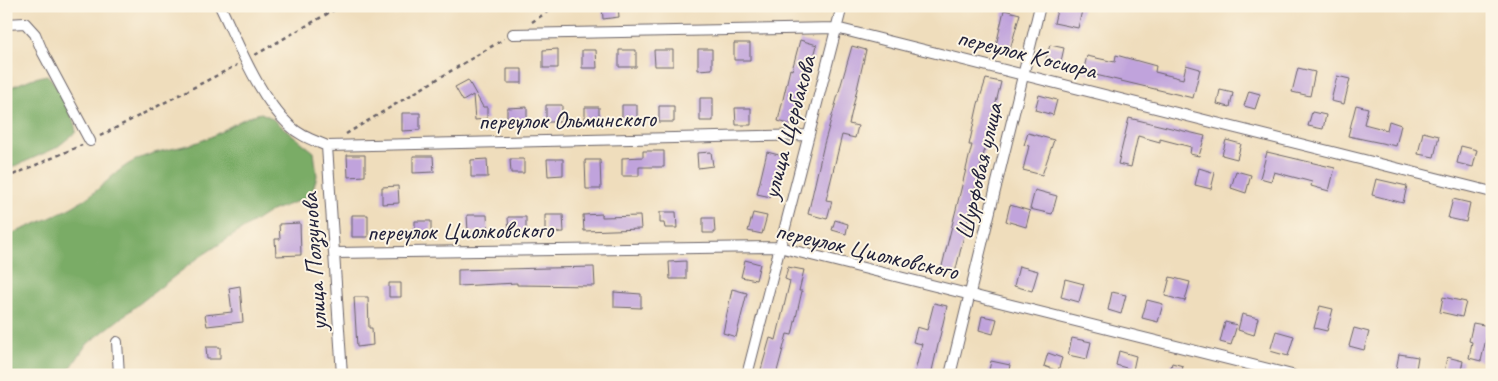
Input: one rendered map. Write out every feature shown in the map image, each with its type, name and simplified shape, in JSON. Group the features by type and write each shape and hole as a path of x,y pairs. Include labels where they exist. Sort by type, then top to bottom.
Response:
{"street":[{"path":"220,6 246,60 274,109 290,126 306,138 327,146"},
{"name":"улица Щербакова","path":"747,375 842,6"},
{"name":"Шурфовая улица","path":"950,375 1040,6"},
{"path":"6,24 25,23 35,34 43,53 90,141"},
{"name":"переулок Косиора","path":"513,34 836,28 1492,192"},
{"name":"переулок Ольминского","path":"327,146 808,135"},
{"name":"улица Ползунова","path":"327,146 342,375"},
{"name":"переулок Циолковского","path":"334,253 779,248 1292,375"},
{"path":"117,342 118,375"}],"path":[{"path":"6,178 90,141 246,60 341,6"},
{"path":"344,135 513,34 556,6"}],"green space":[{"path":"47,75 65,102 73,119 76,132 56,148 6,170 6,89"},
{"path":"261,113 270,117 314,152 317,176 313,189 306,198 269,212 198,258 86,345 64,375 6,375 6,236 51,218 72,207 92,194 128,164 142,157 197,142"}],"building":[{"path":"602,6 618,6 619,17 603,19"},
{"path":"1058,6 1083,6 1078,28 1054,23"},
{"path":"1004,10 1020,14 1009,53 995,50"},
{"path":"800,40 817,45 813,61 808,60 792,125 778,121 790,69 792,70"},
{"path":"734,43 750,43 750,60 734,60"},
{"path":"1050,45 1064,48 1060,66 1045,62"},
{"path":"852,46 866,50 849,124 858,126 855,138 842,135 826,200 832,201 827,219 808,214 824,144"},
{"path":"558,49 558,68 543,68 543,50"},
{"path":"698,49 712,49 712,69 698,70"},
{"path":"582,50 596,50 597,68 582,68"},
{"path":"619,50 636,50 636,67 619,67"},
{"path":"654,50 673,50 673,66 655,66"},
{"path":"1116,55 1156,66 1155,72 1183,79 1186,65 1200,69 1193,98 1083,72 1087,56 1115,62"},
{"path":"1298,68 1315,72 1310,96 1292,92"},
{"path":"507,69 522,69 522,83 507,83"},
{"path":"1337,76 1350,79 1344,104 1331,101"},
{"path":"986,79 1001,82 955,273 941,270 972,145 969,145 978,104"},
{"path":"468,80 483,107 487,107 487,119 475,120 473,95 463,101 455,87"},
{"path":"1220,90 1233,93 1230,107 1217,104"},
{"path":"1249,91 1260,94 1255,109 1244,106"},
{"path":"1039,95 1057,100 1053,115 1035,110"},
{"path":"700,98 713,98 713,121 700,121"},
{"path":"546,105 562,105 562,122 546,122"},
{"path":"622,105 637,105 637,122 622,122"},
{"path":"1356,105 1368,108 1364,124 1387,130 1389,121 1401,125 1396,146 1348,136"},
{"path":"659,106 674,106 674,122 659,122"},
{"path":"527,107 527,124 507,125 507,108"},
{"path":"585,107 599,107 599,123 585,123"},
{"path":"735,108 751,108 751,125 736,125"},
{"path":"1312,112 1326,115 1323,129 1308,126"},
{"path":"402,113 420,113 420,130 402,131"},
{"path":"1129,118 1205,136 1199,156 1190,154 1191,147 1160,139 1160,142 1138,136 1131,167 1118,164"},
{"path":"1423,132 1439,136 1434,157 1418,154"},
{"path":"1028,133 1054,140 1042,175 1023,170 1029,146 1024,145"},
{"path":"1226,140 1241,144 1237,159 1222,155"},
{"path":"1461,146 1477,150 1473,167 1457,163"},
{"path":"643,151 664,151 664,167 639,167 639,176 622,176 622,158 643,157"},
{"path":"711,152 713,166 698,168 697,153"},
{"path":"767,152 783,156 771,197 757,194"},
{"path":"1267,152 1335,168 1329,191 1311,186 1312,182 1274,172 1271,181 1260,178"},
{"path":"347,155 365,155 365,176 348,177"},
{"path":"413,156 433,156 434,172 413,173"},
{"path":"487,159 488,177 471,177 471,160"},
{"path":"510,159 524,159 524,173 511,173"},
{"path":"547,159 563,159 563,175 548,176"},
{"path":"585,160 600,160 601,189 586,189"},
{"path":"1199,168 1215,173 1211,189 1195,185"},
{"path":"1236,171 1251,175 1246,193 1231,188"},
{"path":"1376,179 1407,186 1403,203 1372,195"},
{"path":"398,186 399,203 382,204 382,187"},
{"path":"1035,190 1057,196 1052,214 1030,209"},
{"path":"1453,199 1470,203 1466,222 1448,218"},
{"path":"1010,205 1030,211 1026,227 1006,221"},
{"path":"660,212 676,212 677,228 665,228 664,223 660,223"},
{"path":"753,213 767,216 762,234 748,231"},
{"path":"602,214 602,217 640,216 641,229 584,231 583,215"},
{"path":"352,215 368,215 368,237 352,237"},
{"path":"467,215 487,215 488,232 468,232"},
{"path":"545,215 563,215 564,232 545,233"},
{"path":"508,217 526,217 526,234 509,234"},
{"path":"703,218 714,218 715,233 703,233"},
{"path":"835,220 848,224 846,234 832,230"},
{"path":"415,221 431,221 431,237 415,238"},
{"path":"300,223 301,255 276,256 275,239 280,239 279,224"},
{"path":"745,260 760,264 756,280 741,277"},
{"path":"686,261 686,279 670,279 669,262"},
{"path":"1019,266 1038,271 1032,291 1014,286"},
{"path":"594,267 595,286 517,285 517,283 458,286 458,270"},
{"path":"788,267 804,270 799,291 802,291 792,335 787,334 776,375 767,375 760,373 770,338 776,340 790,281 785,279"},
{"path":"1170,277 1190,282 1185,301 1165,296"},
{"path":"1065,279 1084,284 1079,302 1061,297"},
{"path":"389,283 401,283 401,297 389,297"},
{"path":"240,286 243,322 207,326 205,315 232,312 229,288"},
{"path":"732,289 747,293 736,337 723,333"},
{"path":"614,292 641,294 641,308 614,307"},
{"path":"1112,292 1126,295 1121,314 1108,310"},
{"path":"354,297 368,297 369,328 372,328 373,345 357,347"},
{"path":"1443,297 1466,302 1462,317 1440,312"},
{"path":"1147,300 1163,304 1158,322 1142,318"},
{"path":"934,303 947,306 931,375 914,375 922,344 913,342 917,327 927,330"},
{"path":"1320,306 1333,309 1327,331 1314,328"},
{"path":"1242,314 1258,318 1254,335 1238,330"},
{"path":"982,316 997,319 993,334 979,330"},
{"path":"1225,322 1237,325 1231,345 1220,342"},
{"path":"1473,323 1489,326 1481,361 1469,358 1472,342 1469,341"},
{"path":"1354,328 1369,332 1364,350 1349,346"},
{"path":"1276,331 1294,336 1288,356 1270,351"},
{"path":"1072,338 1091,342 1087,359 1068,355"},
{"path":"206,347 220,347 220,359 207,359"},
{"path":"1119,351 1136,356 1133,370 1116,365"},
{"path":"1048,353 1062,358 1058,371 1044,366"},
{"path":"1399,354 1418,357 1415,375 1395,375"},
{"path":"1447,357 1463,361 1460,375 1444,373"},
{"path":"991,361 1010,365 1008,375 988,375"},
{"path":"1172,363 1183,366 1181,375 1169,375"}]}
